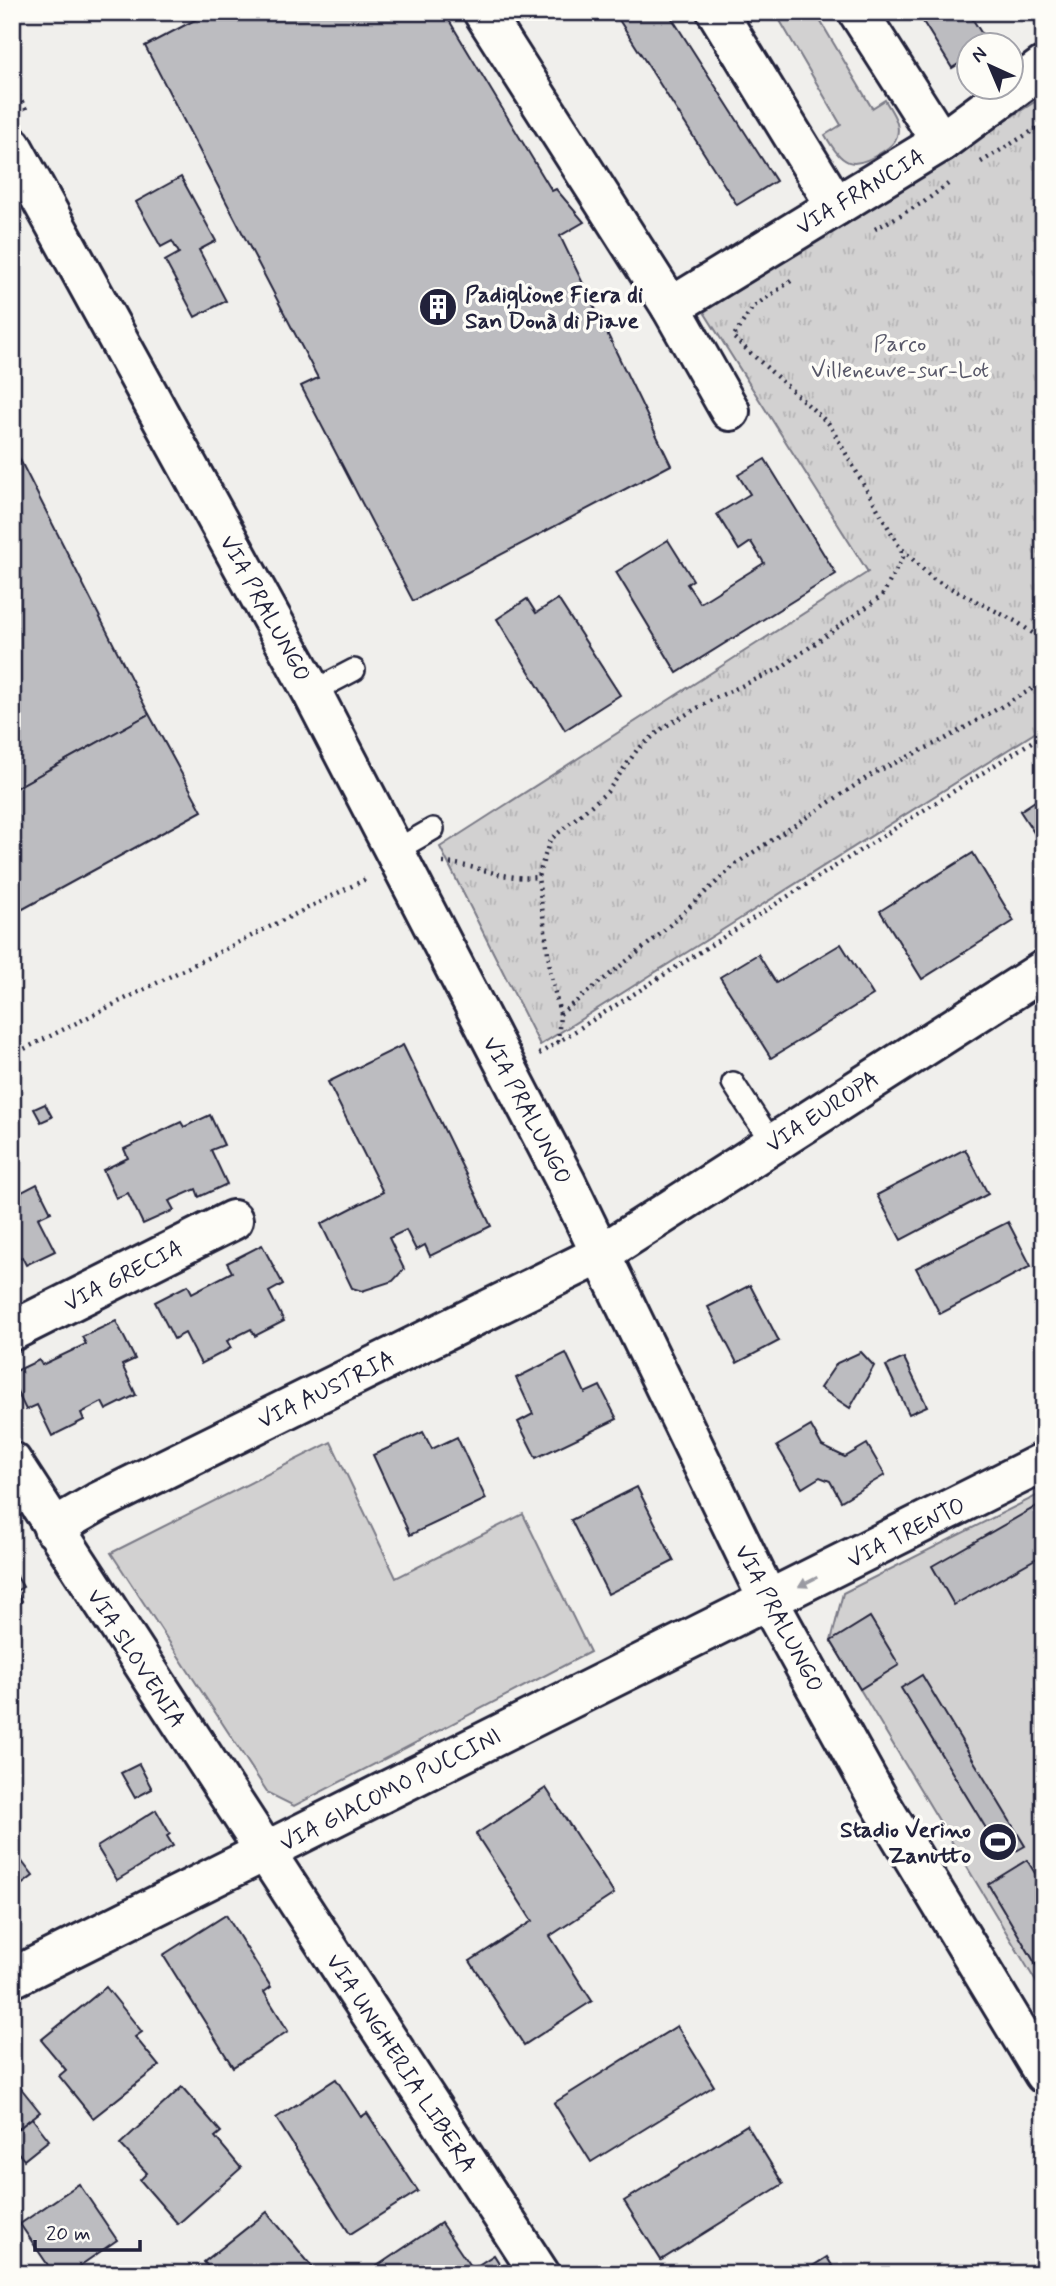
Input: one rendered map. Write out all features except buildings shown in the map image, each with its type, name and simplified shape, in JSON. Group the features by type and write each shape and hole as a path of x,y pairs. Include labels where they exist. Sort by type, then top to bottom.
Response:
{"street":[{"path":"483,12 671,307 730,411"},
{"path":"717,12 836,206"},
{"path":"858,12 941,142"},
{"name":"VIA FRANCIA","path":"671,307 941,142 1044,66"},
{"name":"VIA PRALUNGO","path":"12,146 312,692 601,1254 769,1602 878,1799 1044,2074"},
{"name":"VIA EUROPA","path":"601,1254 1044,970"},
{"name":"VIA GRECIA","path":"12,1331 233,1220"},
{"name":"VIA AUSTRIA","path":"53,1528 98,1502 601,1254"},
{"name":"VIA SLOVENIA","path":"12,1462 265,1852"},
{"name":"VIA TRENTO","path":"769,1602 1044,1462"},
{"name":"VIA GIACOMO PUCCINI","path":"12,1978 688,1639 769,1602"},
{"name":"VIA UNGHERIA LIBERA","path":"265,1852 540,2274"}],"lane":[{"path":"312,692 354,670"},
{"path":"396,857 433,829"},
{"path":"733,1083 772,1143"}],"path":[{"path":"976,165 1044,124"},
{"path":"863,234 924,202 957,178"},
{"path":"558,1042 560,1014 551,976 538,877 550,840 607,792 637,750 684,714 779,669 854,619 882,596 903,557 829,424 733,337 753,307 799,275"},
{"path":"899,546 933,579 1017,622 1044,641"},
{"path":"560,1014 657,937 737,863 873,773 945,739 1044,682"},
{"path":"509,1073 1044,734"},
{"path":"12,1055 396,857 462,864 492,875 521,879 538,877"}],"green space":[{"path":"775,12 815,12 872,108 885,100 897,122 898,131 893,143 862,162 848,162 837,153 825,135 841,125"},
{"name":"Parco Villeneuve-sur-Lot","path":"1044,96 1044,727 540,1045 440,847 868,572 704,312"},
{"path":"331,1442 396,1578 523,1514 590,1652 294,1806 268,1793 111,1553"},
{"name":"Stadio Verino Zanutto","path":"1044,1492 1044,1995 831,1641 843,1593"}],"place":[{"name":"Padiglione Fiera di San Donà di Piave","path":"438,307"},
{"name":"Stadio Verino Zanutto","path":"998,1842"}]}
